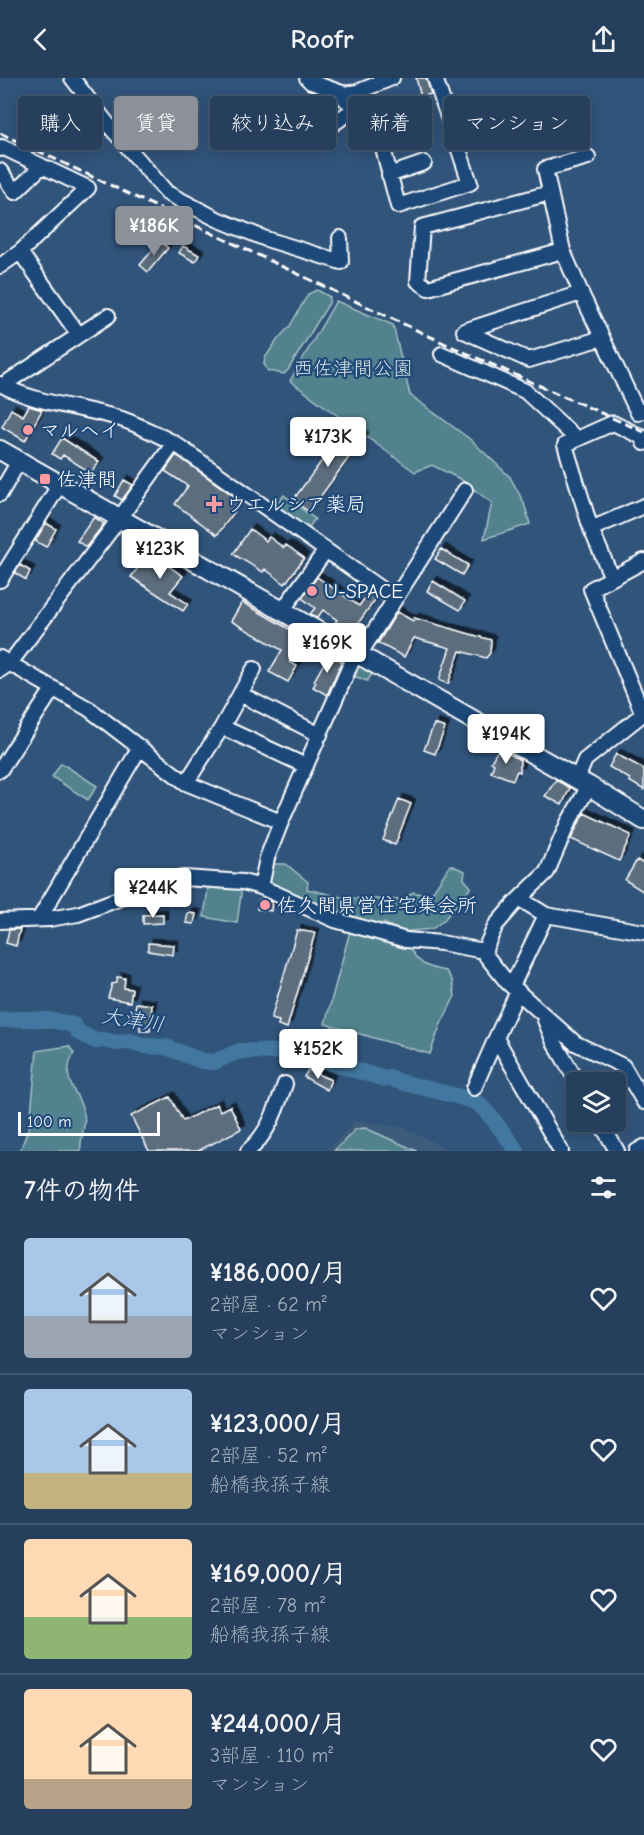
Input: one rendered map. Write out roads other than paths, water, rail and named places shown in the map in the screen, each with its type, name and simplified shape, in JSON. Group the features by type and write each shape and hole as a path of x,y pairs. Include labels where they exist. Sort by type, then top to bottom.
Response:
{"main road":[{"path":"0,450 582,782 644,820"}],"street":[{"path":"72,78 105,122 167,193 216,219 266,239 341,262 340,238"},
{"path":"307,78 311,82 345,94 357,92 392,78"},
{"path":"383,150 398,206 470,183 435,78"},
{"path":"345,94 345,99 348,101"},
{"path":"0,149 2,147 88,188 21,252 0,266"},
{"path":"588,157 545,169 550,193 563,251 580,293 638,413 644,411"},
{"path":"389,175 424,164"},
{"path":"0,171 15,192 42,166"},
{"path":"550,193 422,227 418,281 428,288 563,251"},
{"path":"21,252 80,335"},
{"path":"580,293 464,331 529,360 602,338"},
{"path":"1,384 108,316"},
{"path":"442,354 525,391 577,439"},
{"path":"1,384 37,400 135,423 174,443 395,599"},
{"path":"612,578 591,529 565,444 613,423 642,437 644,443"},
{"path":"174,443 119,519 3,664 89,709 186,783 281,822"},
{"path":"0,494 19,461"},
{"path":"0,580 5,560 60,484"},
{"path":"261,887 267,858 281,822 353,659 359,655 465,490"},
{"path":"591,529 644,506"},
{"path":"282,611 326,550"},
{"path":"484,951 496,926 547,872 582,782 585,760 644,713 591,589 644,561"},
{"path":"186,783 222,727 254,669"},
{"path":"0,770 53,689"},
{"path":"240,694 320,735"},
{"path":"222,727 306,765"},
{"path":"39,918 139,749"},
{"path":"0,921 49,919 78,914 169,880 195,878 243,882 261,887 335,920 406,940 441,943 484,951"},
{"path":"520,899 546,915 644,932"},
{"path":"474,1088 546,915"},
{"path":"484,951 515,989 575,1043 623,1066 644,1101"},
{"path":"545,1018 554,1042 572,1072"},
{"path":"496,1038 561,1151"},
{"path":"248,1151 261,1140 275,1113 285,1084"},
{"path":"606,1132 617,1151"},
{"path":"637,1151 644,1147"}],"waterway":[{"name":"大津川","path":"0,1020 56,1021 74,1025 78,1032 96,1041 117,1043 130,1041 146,1046 166,1047 202,1061 214,1062 239,1051 295,1052 385,1079 392,1078 478,1103 517,1151"}],"railway":[{"path":"0,133 448,345 644,432"}],"place":[{"name":"マルヘイ","path":"28,430"},
{"name":"佐津間","path":"45,479"},
{"name":"ウエルシア薬局","path":"214,504"},
{"name":"U-SPACE","path":"312,591"},
{"name":"佐久間県営住宅集会所","path":"265,905"}],"park label":[{"name":"西佐津間公園","path":"353,368"}]}
